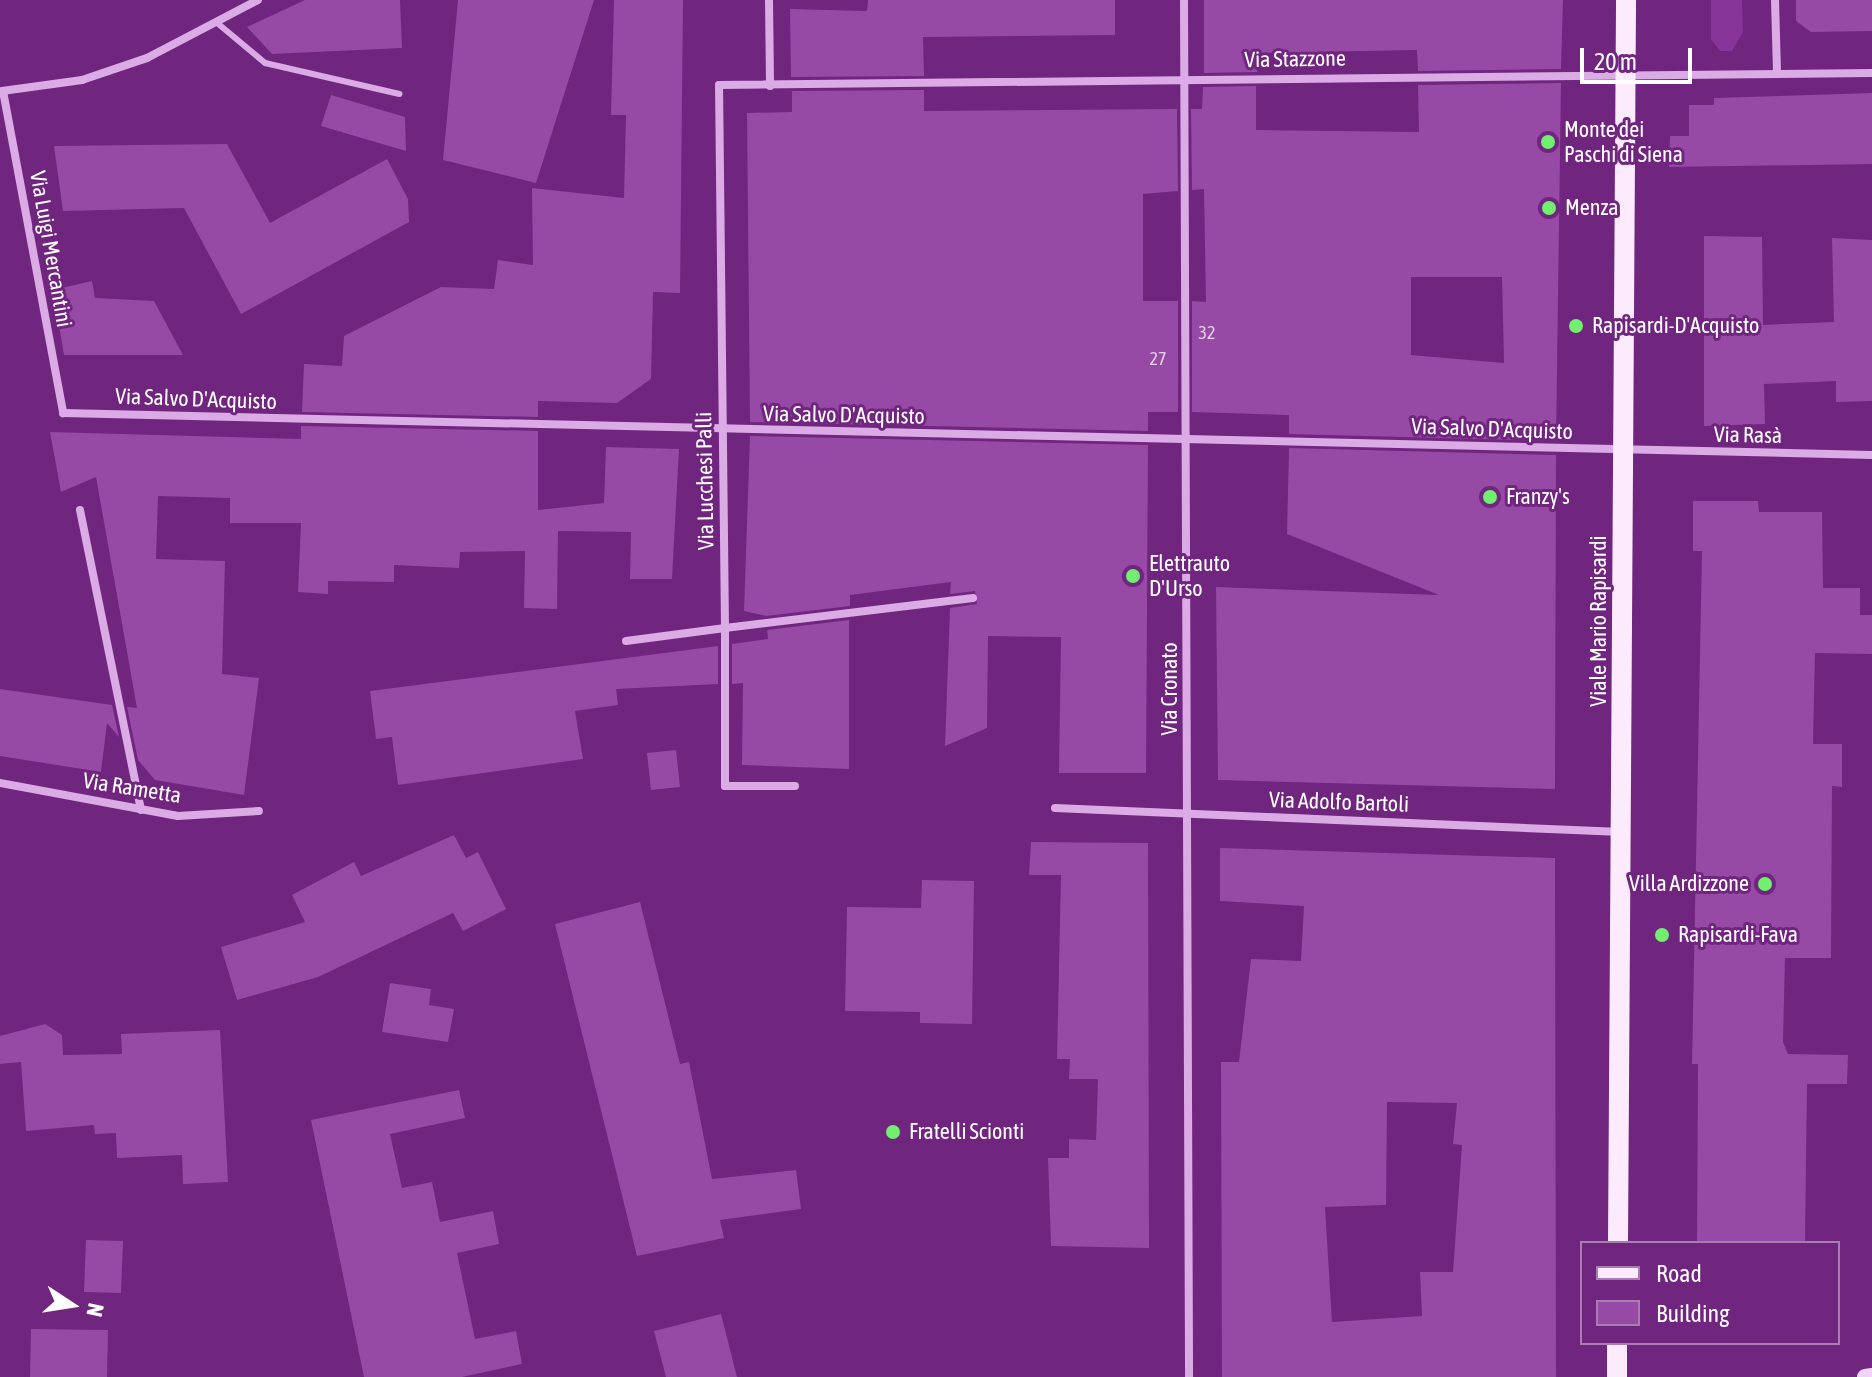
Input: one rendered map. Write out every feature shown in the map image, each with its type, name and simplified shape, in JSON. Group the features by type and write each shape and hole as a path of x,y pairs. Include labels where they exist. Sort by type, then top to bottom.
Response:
{"main road":[{"name":"Viale Mario Rapisardi","path":"1618,1241 1626,0"},
{"path":"1617,1345 1617,1377"},
{"path":"1865,1377 1872,1376"}],"street":[{"path":"2,91 82,80 147,58 258,0"},
{"path":"769,0 770,86"},
{"name":"Via Cronato","path":"1184,0 1189,1377"},
{"path":"1775,0 1777,73"},
{"name":"Via Stazzone","path":"719,85 1625,72 1872,73"},
{"name":"Via Lucchesi Palli","path":"719,85 725,786 795,786"},
{"name":"Via Luigi Mercantini","path":"2,91 63,413"},
{"name":"Via Salvo D'Acquisto","path":"63,413 723,431 1187,437 1624,452"},
{"name":"Via Rasà","path":"1624,452 1872,455"},
{"path":"80,510 141,810"},
{"path":"626,641 973,598"},
{"name":"Via Rametta","path":"0,783 178,816 259,811"},
{"name":"Via Adolfo Bartoli","path":"1055,808 1622,832"}],"lane":[{"path":"216,22 265,63 399,94"}],"shaded area":[{"path":"1711,0 1742,0 1743,32 1732,51 1720,51 1711,39"}],"building":[{"path":"305,0 400,0 402,48 272,54 247,27"},
{"path":"458,0 594,0 536,183 443,160"},
{"path":"614,0 683,0 680,293 653,292 651,379 617,403 538,401 538,417 302,412 304,364 342,366 344,336 441,287 494,289 498,260 533,265 532,188 624,198 626,115 611,115"},
{"path":"868,0 1115,0 1115,35 923,37 924,76 791,77 790,9 867,11"},
{"path":"1204,0 1563,0 1561,69 1418,71 1417,50 1257,53 1257,72 1204,73"},
{"path":"1796,0 1872,0 1872,31 1811,32 1796,21"},
{"path":"1561,83 1556,441 1289,434 1289,415 1192,412 1192,301 1206,302 1204,189 1192,190 1191,109 1202,109 1203,87 1256,86 1256,130 1419,132 1418,85","holes":["1411,277 1502,277 1504,363 1411,355"]},
{"path":"924,90 924,111 1177,109 1178,191 1143,194 1143,301 1178,301 1178,412 1148,412 1148,431 750,422 747,113 792,112 792,91"},
{"path":"1872,93 1872,164 1669,167 1670,136 1689,136 1689,105 1714,105 1714,98"},
{"path":"331,95 405,117 406,151 321,126"},
{"path":"227,144 270,223 387,159 408,199 409,222 241,314 184,208 63,211 54,146"},
{"path":"1704,236 1762,237 1763,325 1834,322 1832,238 1872,240 1872,401 1836,402 1836,381 1764,384 1765,424 1704,426"},
{"path":"92,281 95,298 154,301 183,355 64,355 53,290"},
{"path":"301,426 538,431 538,510 604,503 606,447 679,449 672,579 630,579 631,532 558,531 557,609 524,608 525,551 460,552 459,568 394,565 394,582 328,581 328,594 298,592 301,523 230,523 230,498 158,496 156,559 225,561 222,674 259,678 244,795 155,780 138,760 127,707 137,708 96,477 61,492 50,432 301,439"},
{"path":"750,436 1148,445 1146,773 1059,773 1061,637 988,636 987,728 945,746 950,608 977,604 975,591 950,594 951,582 850,595 850,606 766,616 744,611"},
{"path":"1289,448 1556,455 1555,789 1218,780 1216,587 1439,595 1287,534"},
{"path":"1693,501 1758,501 1759,512 1822,512 1823,588 1860,588 1860,615 1872,615 1872,654 1815,653 1813,744 1842,744 1842,787 1832,786 1831,958 1785,958 1783,1042 1788,1054 1848,1055 1847,1084 1807,1084 1805,1241 1697,1241 1698,1064 1692,1064 1702,551 1693,551"},
{"path":"849,620 849,769 742,765 743,683 732,684 732,644 768,639 767,630"},
{"path":"718,646 718,684 616,689 618,705 575,711 583,759 398,785 392,737 376,739 370,691"},
{"path":"0,689 112,705 119,737 107,723 101,772 0,756"},
{"path":"676,750 680,787 651,790 647,753"},
{"path":"454,835 466,858 478,852 506,909 463,931 453,913 318,977 237,1000 221,947 305,922 292,895 354,862 361,876"},
{"path":"1031,842 1148,843 1149,1248 1051,1246 1048,1158 1069,1158 1069,1139 1096,1140 1098,1079 1069,1079 1070,1059 1057,1059 1061,875 1029,875"},
{"path":"1220,848 1555,858 1556,1377 1222,1377 1221,1062 1239,1062 1251,959 1301,961 1304,906 1220,901","holes":["1387,1102 1457,1103 1453,1144 1462,1145 1453,1272 1420,1272 1422,1316 1332,1322 1325,1207 1386,1205"]},
{"path":"922,880 974,881 972,1024 920,1023 920,1012 845,1011 847,907 921,908"},
{"path":"640,902 680,1064 689,1062 712,1179 796,1170 801,1209 720,1220 724,1238 637,1256 555,924"},
{"path":"390,983 431,989 429,1005 454,1009 448,1042 382,1032"},
{"path":"45,1024 62,1035 63,1055 122,1054 121,1034 220,1030 228,1182 183,1184 182,1155 117,1158 116,1133 95,1134 94,1125 26,1131 21,1062 0,1064 0,1036"},
{"path":"459,1090 465,1118 390,1134 402,1188 432,1182 440,1222 493,1211 499,1244 457,1253 475,1339 516,1331 522,1364 462,1377 364,1377 311,1120"},
{"path":"86,1240 123,1241 121,1293 84,1292"},
{"path":"721,1314 737,1377 666,1377 654,1331"},
{"path":"31,1329 108,1330 107,1377 30,1377"}],"place":[{"name":"Monte dei Paschi di Siena","path":"1548,142"},
{"name":"Menza","path":"1549,208"},
{"name":"Rapisardi-D'Acquisto","path":"1576,326"},
{"name":"Franzy's","path":"1490,497"},
{"name":"Elettrauto D'Urso","path":"1133,576"},
{"name":"Villa Ardizzone","path":"1765,884"},
{"name":"Rapisardi-Fava","path":"1662,935"},
{"name":"Fratelli Scionti","path":"893,1132"}]}
